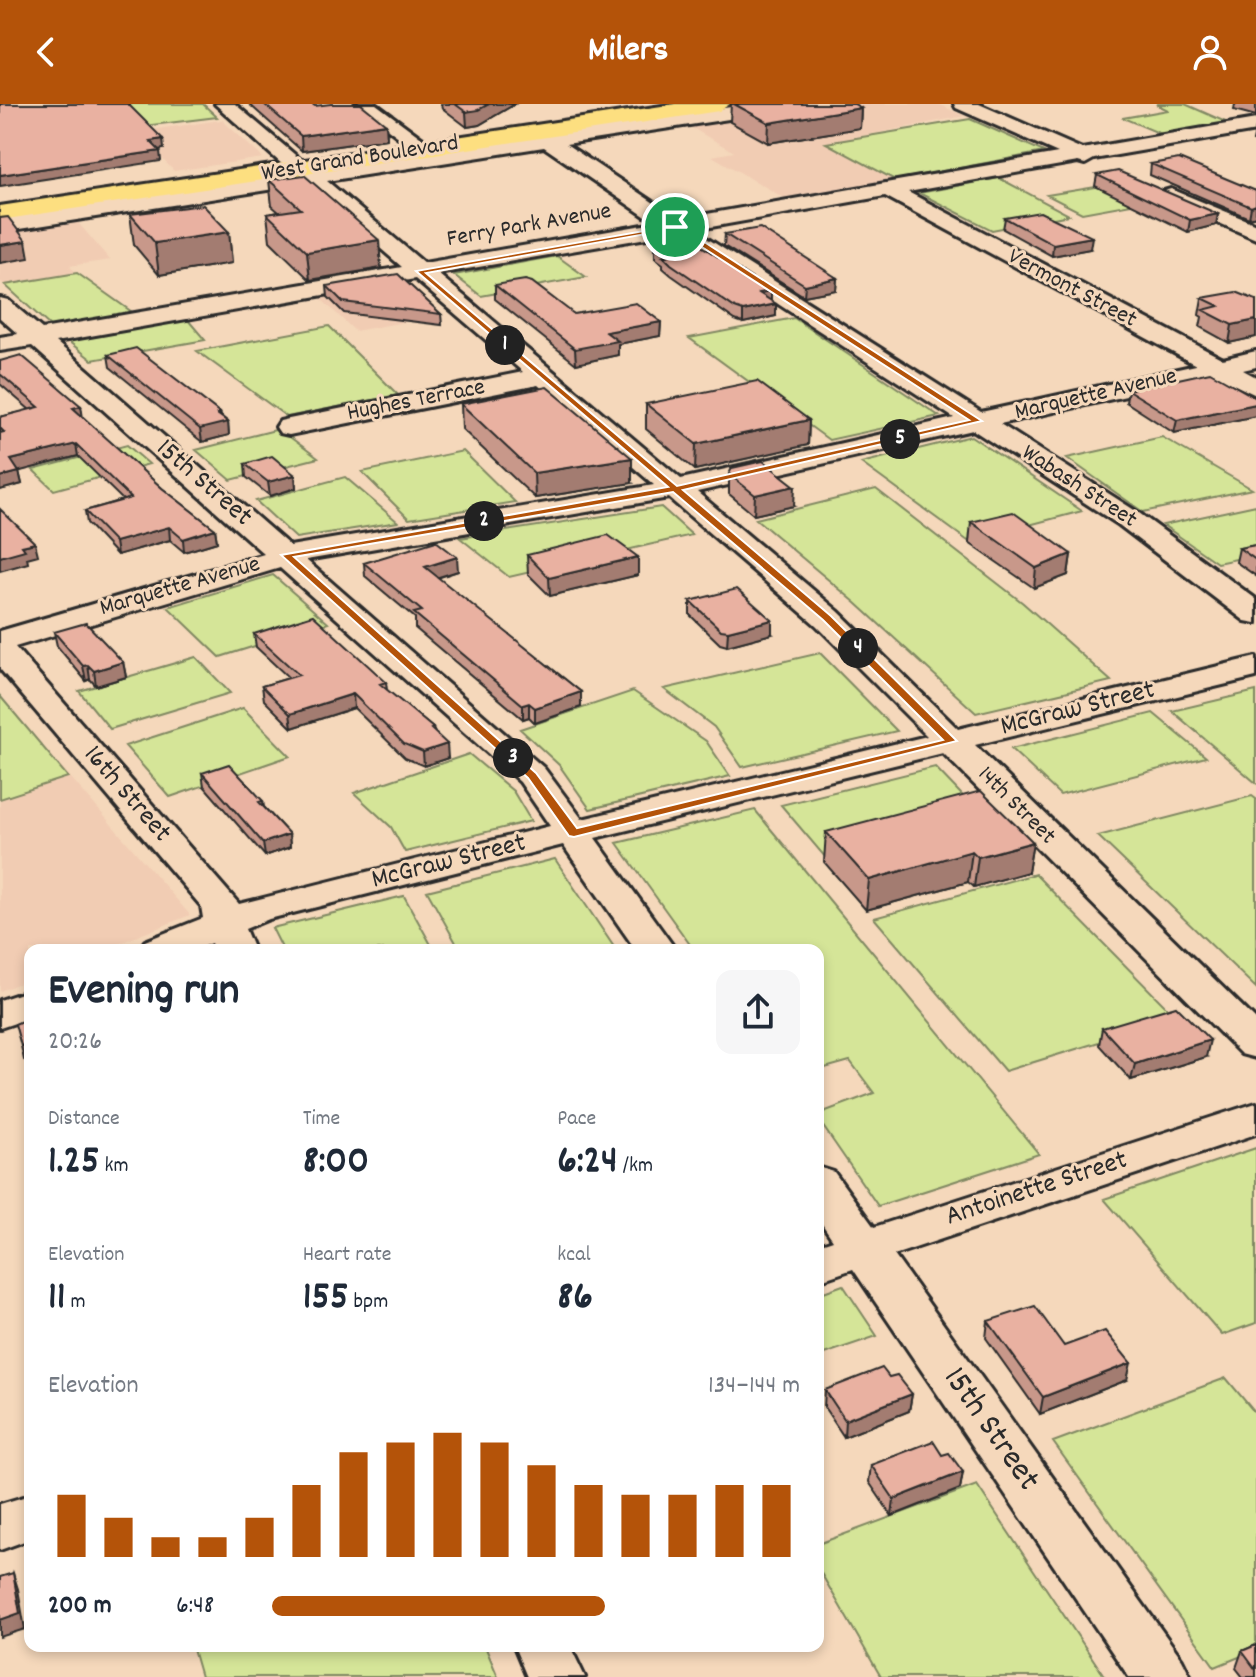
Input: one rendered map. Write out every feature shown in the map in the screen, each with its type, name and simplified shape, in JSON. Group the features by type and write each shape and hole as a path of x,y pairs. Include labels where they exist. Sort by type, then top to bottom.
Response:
{"main road":[{"name":"West Grand Boulevard","path":"0,213 297,168 466,137 542,137 610,111 719,104"}],"street":[{"name":"14th Street","path":"224,104 827,618 1256,1044"},
{"path":"364,104 418,144"},
{"path":"466,137 650,104"},
{"path":"0,201 297,168 788,104"},
{"path":"963,104 1109,169"},
{"name":"Ferry Park Avenue","path":"0,344 1256,125"},
{"name":"Wabash Street","path":"542,137 675,227 1129,519 1256,614"},
{"path":"0,225 297,168"},
{"path":"1153,188 1256,232"},
{"name":"Vermont Street","path":"889,190 1256,387"},
{"name":"15th Street","path":"0,305 532,775 652,944"},
{"name":"Marquette Avenue","path":"0,641 286,555 675,489 1256,359"},
{"name":"Hughes Terrace","path":"289,427 542,376"},
{"name":"16th Street","path":"0,649 220,904 229,937"},
{"name":"McGraw Street","path":"191,944 229,937 255,911 1256,667"},
{"path":"0,1015 24,1005"},
{"name":"Antoinette Street","path":"840,1255 1256,1118"},
{"name":"15th Street","path":"824,1203 840,1255 1162,1677"},
{"path":"0,1527 24,1519"},
{"path":"545,1652 556,1677"}],"shaded area":[{"path":"820,104 938,104 964,116 827,143 895,180 786,199 712,156 734,152 687,125"},
{"path":"222,120 263,158 174,171 136,132"},
{"path":"75,219 110,260 69,266 77,273 5,285 0,281 0,231"},
{"path":"400,284 437,316 355,331 320,298"},
{"path":"0,696 190,915 118,944 24,944 24,981 0,991"}],"green space":[{"path":"122,104 203,104 217,117 144,126"},
{"path":"1156,104 1185,104 1228,123 1161,134 1123,118 1168,110"},
{"path":"970,119 1044,152 895,180 826,143"},
{"path":"999,178 1069,215 992,230 919,193"},
{"path":"1120,183 1159,199 1082,213 1047,195"},
{"path":"557,256 586,277 481,296 454,275"},
{"path":"77,273 132,312 51,327 5,285"},
{"path":"794,318 939,416 829,440 689,338"},
{"path":"188,320 205,340 92,360 68,341"},
{"path":"329,326 398,395 287,417 197,351"},
{"path":"279,429 318,458 231,480 196,450"},
{"path":"971,436 1082,511 968,541 861,463"},
{"path":"1162,437 1252,489 1143,512 1067,458"},
{"path":"127,445 149,464 54,490 33,470"},
{"path":"463,451 515,502 409,519 362,472"},
{"path":"345,477 398,522 296,538 256,501"},
{"path":"876,489 1023,603 1111,681 976,713 856,603 756,519"},
{"path":"1256,505 1256,555 1217,563 1163,525"},
{"path":"661,507 692,535 509,577 460,538"},
{"path":"273,575 328,623 220,657 168,607"},
{"path":"820,653 897,731 742,767 714,727 664,689"},
{"path":"196,657 230,693 110,729 79,691"},
{"path":"633,691 706,741 730,776 590,809 559,765 520,729"},
{"path":"1256,691 1256,783 1172,711"},
{"path":"0,696 68,777 0,799"},
{"path":"243,708 290,756 170,797 125,746"},
{"path":"1153,713 1206,757 1060,795 1011,749"},
{"path":"469,754 513,791 531,821 405,852 391,827 354,793"},
{"path":"935,767 983,817 825,857 781,805"},
{"path":"1252,796 1256,799 1256,988 1098,836"},
{"path":"755,810 1039,1154 878,1206 824,1128 824,1112 874,1093 850,1061 824,1068 824,944 690,944 617,843"},
{"path":"555,859 612,944 457,944 427,891"},
{"path":"1035,874 1177,1018 1005,1071 874,918"},
{"path":"404,896 431,944 280,944 272,928"},
{"path":"1256,1148 1256,1323 1222,1335 1104,1199"},
{"path":"843,1285 877,1336 824,1354 824,1292"},
{"path":"1226,1378 1256,1414 1256,1650 1215,1667 1053,1442"},
{"path":"977,1485 1105,1677 881,1677 824,1578 824,1542"},
{"path":"194,1652 488,1652 498,1677 201,1677"}],"building":[{"path":"0,104 128,104 163,139 150,141 160,151 0,175"},
{"path":"264,104 361,104 386,124 301,136"},
{"path":"455,104 489,104 466,112"},
{"path":"734,104 854,104 861,108 769,123"},
{"path":"1179,159 1256,191 1256,205 1251,207 1151,164"},
{"path":"1118,171 1218,214 1190,220 1097,175"},
{"path":"304,175 379,240 307,252 267,214 301,209 269,180"},
{"path":"203,205 229,232 155,243 130,214"},
{"path":"1040,212 1092,237 1053,244 1005,218"},
{"path":"8,217 26,241 0,245 0,218"},
{"path":"760,228 837,278 805,285 725,234"},
{"path":"692,240 771,291 759,293 776,304 743,311 735,308 671,264 663,256 667,256 655,247"},
{"path":"398,274 441,314 343,302 327,286"},
{"path":"525,280 574,314 636,303 661,322 606,332 618,341 575,349 495,285"},
{"path":"1236,292 1256,300 1256,320 1232,325 1203,310 1219,306 1202,298"},
{"path":"136,348 228,422 200,429 108,355"},
{"path":"21,355 81,406 73,408 162,488 215,529 183,539 169,527 115,542 85,511 131,498 76,444 11,460 19,472 0,477 0,433 4,432 0,428 0,417 39,407 0,374 0,361"},
{"path":"1210,372 1256,398 1256,404 1177,420 1128,390"},
{"path":"757,381 809,420 696,444 646,404"},
{"path":"547,387 632,458 534,473 461,404"},
{"path":"272,456 295,475 268,482 245,464"},
{"path":"763,461 795,486 755,495 729,474 732,468"},
{"path":"0,509 35,543 22,546 25,550 0,557"},
{"path":"1013,512 1071,554 1036,568 971,522"},
{"path":"608,535 638,557 549,578 527,555"},
{"path":"436,541 457,557 425,567 581,692 535,708 529,703 523,705 414,613 422,611 364,563"},
{"path":"1256,545 1256,560 1239,548"},
{"path":"737,589 772,620 721,630 690,601"},
{"path":"313,615 386,682 380,684 433,728 447,744 423,752 404,744 353,694 290,714 262,686 299,675 254,634"},
{"path":"86,623 123,662 94,671 88,665 83,666 54,632"},
{"path":"229,764 289,834 263,843 202,773"},
{"path":"981,791 1033,842 978,857 972,851 869,880 826,832"},
{"path":"1176,1006 1210,1040 1135,1064 1102,1028"},
{"path":"24,1020 24,1045 21,1046 15,1024"},
{"path":"1035,1306 1064,1346 1105,1331 1131,1363 1043,1397 988,1321"},
{"path":"882,1368 889,1377 897,1375 912,1394 845,1420 825,1390"},
{"path":"933,1441 942,1455 949,1453 963,1472 894,1499 871,1465"},
{"path":"13,1573 20,1613 0,1620 0,1577"},
{"path":"1256,1645 1256,1670 1242,1651"}],"route":[{"path":"675,227 420,271 675,489 286,555 532,775 574,833 951,741 827,618 675,489 977,421 675,227"}]}
